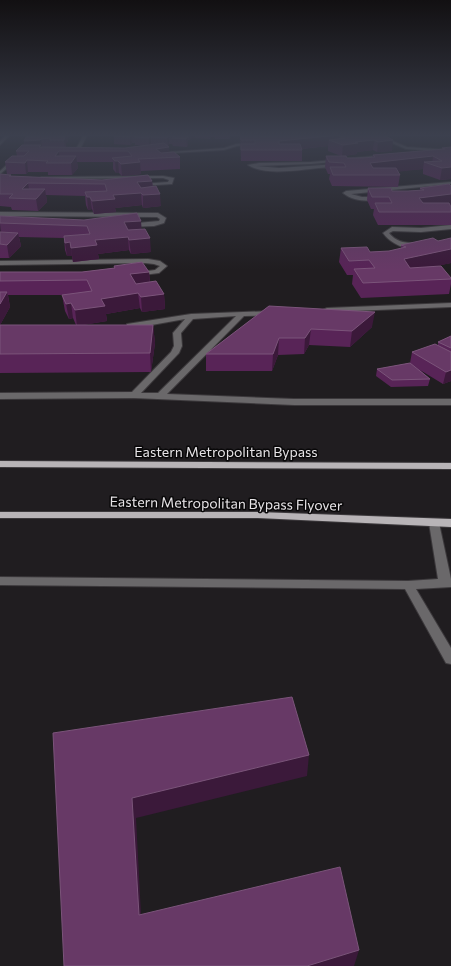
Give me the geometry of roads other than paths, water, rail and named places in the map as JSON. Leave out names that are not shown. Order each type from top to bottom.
[{"type":"main road","name":"Eastern Metropolitan Bypass","points":[[0,464],[451,466]]},
{"type":"main road","name":"Eastern Metropolitan Bypass Flyover","points":[[0,515],[258,515],[451,523]]},
{"type":"street","points":[[133,185],[170,183],[172,179]]},
{"type":"street","points":[[388,198],[352,198],[346,193],[451,183]]},
{"type":"street","points":[[0,214],[158,215],[163,218],[162,222],[154,224],[120,225]]},
{"type":"street","points":[[424,244],[399,244],[389,238],[386,233],[392,229],[421,230],[451,227]]},
{"type":"street","points":[[0,263],[154,261],[164,266],[157,272],[127,275]]},
{"type":"street","points":[[319,311],[451,305]]},
{"type":"street","points":[[123,326],[138,326],[161,319],[191,316],[280,313]]},
{"type":"street","points":[[160,396],[242,314]]},
{"type":"street","points":[[134,395],[175,353],[178,346],[177,333],[191,316]]},
{"type":"street","points":[[0,396],[134,395],[294,402],[451,402]]},
{"type":"street","points":[[0,581],[408,585],[448,584],[434,523]]},
{"type":"street","points":[[408,585],[451,659]]}]
